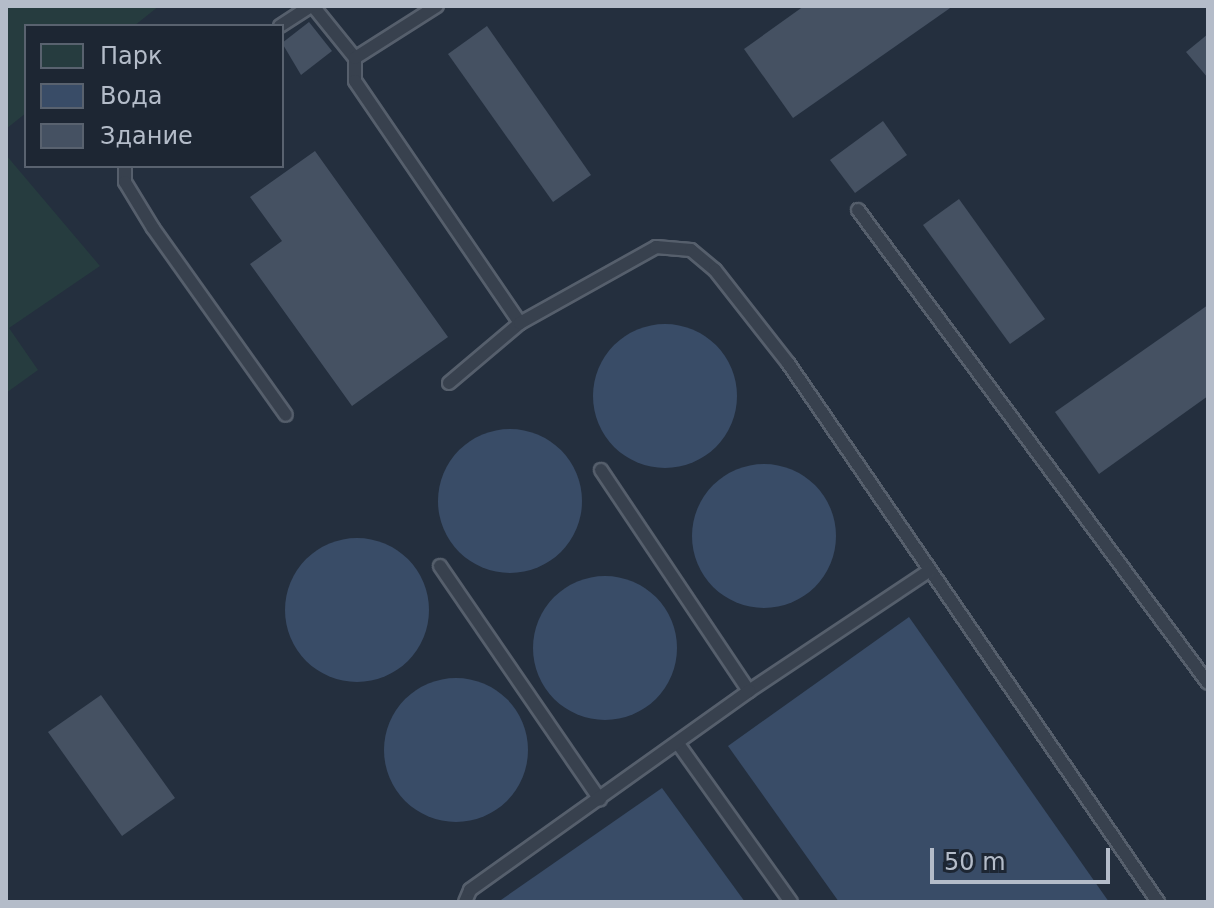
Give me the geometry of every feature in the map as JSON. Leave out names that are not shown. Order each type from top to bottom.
[{"type":"lane","points":[[283,24],[312,6],[355,58],[355,81],[520,323]]},
{"type":"lane","points":[[355,58],[437,6]]},
{"type":"lane","points":[[125,168],[125,182],[153,228],[286,415]]},
{"type":"lane","points":[[858,210],[1208,683]]},
{"type":"lane","points":[[449,383],[520,323],[656,247],[691,250],[715,270],[788,363],[1158,902]]},
{"type":"lane","points":[[601,470],[749,691]]},
{"type":"lane","points":[[440,566],[600,800]]},
{"type":"lane","points":[[465,902],[470,890],[679,745],[749,691],[929,571]]},
{"type":"lane","points":[[679,745],[791,902]]},
{"type":"green space","points":[[6,6],[159,6],[136,24],[24,24],[24,115],[6,129]]},
{"type":"green space","points":[[6,155],[100,266],[9,328],[38,370],[6,393]]},
{"type":"water","points":[[665,324],[693,329],[716,345],[732,368],[737,396],[732,424],[716,447],[693,463],[665,468],[637,463],[614,447],[598,424],[593,396],[598,368],[614,345],[637,329]]},
{"type":"water","points":[[510,429],[538,434],[561,450],[577,473],[582,501],[577,529],[561,552],[538,568],[510,573],[482,568],[459,552],[443,529],[438,501],[443,473],[459,450],[482,434]]},
{"type":"water","points":[[764,464],[792,469],[815,485],[831,508],[836,536],[831,564],[815,587],[792,603],[764,608],[736,603],[713,587],[697,564],[692,536],[697,508],[713,485],[736,469]]},
{"type":"water","points":[[357,538],[385,544],[408,559],[423,582],[429,610],[423,638],[408,661],[385,676],[357,682],[329,676],[306,661],[291,638],[285,610],[291,582],[306,559],[329,544]]},
{"type":"water","points":[[605,576],[633,581],[656,597],[672,620],[677,648],[672,676],[656,699],[633,715],[605,720],[577,715],[554,699],[538,676],[533,648],[538,620],[554,597],[577,581]]},
{"type":"water","points":[[909,617],[1109,902],[839,902],[728,746]]},
{"type":"water","points":[[456,678],[484,683],[507,699],[523,722],[528,750],[523,778],[507,801],[484,817],[456,822],[428,817],[405,801],[389,778],[384,750],[389,722],[405,699],[428,683]]},
{"type":"water","points":[[662,788],[745,902],[498,902]]},
{"type":"building","points":[[804,6],[953,6],[793,118],[744,49]]},
{"type":"building","points":[[309,22],[332,51],[301,75],[284,41]]},
{"type":"building","points":[[487,26],[591,175],[553,202],[448,54]]},
{"type":"building","points":[[1208,34],[1208,78],[1186,52]]},
{"type":"building","points":[[883,121],[907,155],[855,193],[830,160]]},
{"type":"building","points":[[315,151],[448,337],[352,406],[250,264],[282,241],[250,197]]},
{"type":"building","points":[[959,199],[1045,319],[1010,344],[923,225]]},
{"type":"building","points":[[1208,305],[1208,396],[1099,474],[1055,412]]},
{"type":"building","points":[[101,695],[175,798],[122,836],[48,732]]}]
